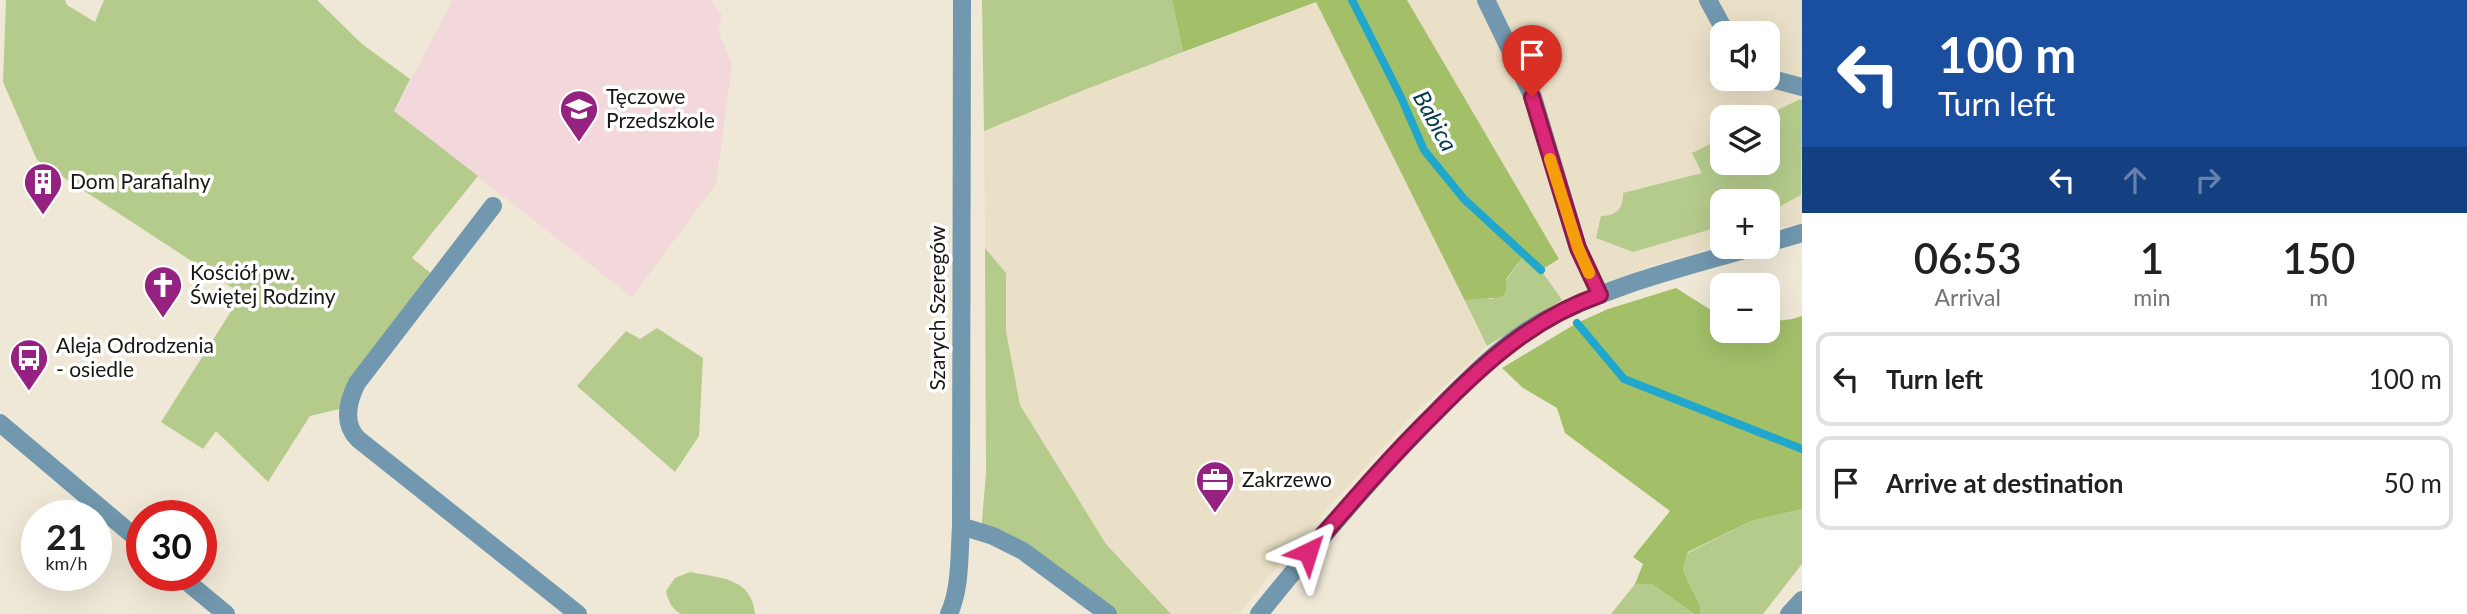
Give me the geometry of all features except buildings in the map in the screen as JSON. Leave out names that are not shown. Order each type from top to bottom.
[{"type":"street","name":"Szarych Szeregów","points":[[949,614],[958,577],[961,526],[962,0]]},
{"type":"street","points":[[1486,0],[1532,97],[1578,248],[1596,296]]},
{"type":"street","points":[[1708,0],[1719,21]]},
{"type":"street","points":[[1780,81],[1802,87]]},
{"type":"street","points":[[493,206],[357,383],[348,407],[348,419],[351,433],[358,439],[578,614]]},
{"type":"street","points":[[1780,239],[1802,233]]},
{"type":"street","points":[[1259,614],[1388,460],[1495,355],[1542,321],[1596,296],[1715,259]]},
{"type":"street","points":[[0,423],[126,530]]},
{"type":"street","points":[[961,526],[993,536],[1023,551],[1108,614]]},
{"type":"street","points":[[198,591],[226,614]]},
{"type":"street","points":[[1789,614],[1802,600]]},
{"type":"shaded area","name":"Tęczowe Przedszkole","points":[[453,0],[710,0],[722,15],[718,31],[732,64],[716,184],[632,297],[394,111]]},
{"type":"shaded area","points":[[1407,0],[1802,0],[1802,222],[1780,228],[1780,189],[1710,189],[1710,249],[1645,268],[1562,300],[1541,270],[1559,258]]},
{"type":"shaded area","points":[[1316,2],[1487,346],[1408,420],[1293,547],[1239,614],[1171,614],[1106,544],[1019,405],[1006,331],[1006,273],[985,248],[984,131]]},
{"type":"green space","points":[[6,0],[65,0],[67,5],[95,22],[104,0],[317,0],[362,44],[410,79],[394,111],[478,176],[412,258],[437,278],[348,407],[310,416],[268,482],[216,431],[203,449],[161,422],[242,294],[37,160],[3,82]]},
{"type":"green space","points":[[982,0],[1172,0],[1183,52],[984,131]]},
{"type":"green space","points":[[1172,0],[1407,0],[1559,259],[1541,270],[1524,256],[1506,279],[1507,288],[1503,296],[1465,301],[1316,2],[1183,52]]},
{"type":"green space","points":[[1800,99],[1802,101],[1801,195],[1780,206],[1780,189],[1710,189],[1710,230],[1633,252],[1596,238],[1601,216],[1611,215],[1618,210],[1623,193],[1702,173],[1692,153],[1710,144],[1710,175],[1780,175],[1780,109]]},
{"type":"green space","points":[[985,248],[1006,273],[1006,331],[1020,405],[1106,544],[1171,614],[1108,614],[981,532],[986,473]]},
{"type":"green space","points":[[1525,255],[1541,270],[1562,300],[1487,346],[1465,301],[1477,297],[1492,299],[1507,288],[1506,280]]},
{"type":"green space","points":[[1676,288],[1710,309],[1710,343],[1780,343],[1780,320],[1802,316],[1802,509],[1751,521],[1688,552],[1683,570],[1700,606],[1700,614],[1694,614],[1652,584],[1635,584],[1643,564],[1633,557],[1670,511],[1565,433],[1557,408],[1523,388],[1502,368],[1577,323],[1608,309]]},
{"type":"green space","points":[[657,328],[703,358],[699,436],[675,472],[577,386],[626,331],[640,339]]},
{"type":"green space","points":[[1802,509],[1802,564],[1763,614],[1700,614],[1700,606],[1683,570],[1688,553],[1751,521]]},
{"type":"green space","points":[[690,572],[723,578],[741,586],[753,602],[755,614],[681,614],[671,604],[666,591],[675,578]]},
{"type":"green space","points":[[1635,584],[1652,584],[1694,614],[1611,614]]},
{"type":"waterway","name":"Babica","points":[[1352,0],[1400,95],[1424,150],[1464,199],[1541,270]]},
{"type":"waterway","name":"Babica","points":[[1577,323],[1624,379],[1802,449]]},
{"type":"slow traffic","points":[[1550,159],[1578,248],[1589,273]]},
{"type":"place","name":"Tęczowe Przedszkole","points":[[579,143]]},
{"type":"place","name":"Dom Parafialny","points":[[43,216]]},
{"type":"place","name":"Kościół pw. Świętej Rodziny","points":[[163,319]]},
{"type":"place","name":"Aleja Odrodzenia - osiedle","points":[[29,392]]},
{"type":"place","name":"Zakrzewo","points":[[1215,514]]},
{"type":"route","points":[[1308,552],[1388,460],[1495,355],[1542,321],[1600,295],[1578,248],[1532,97]]}]
